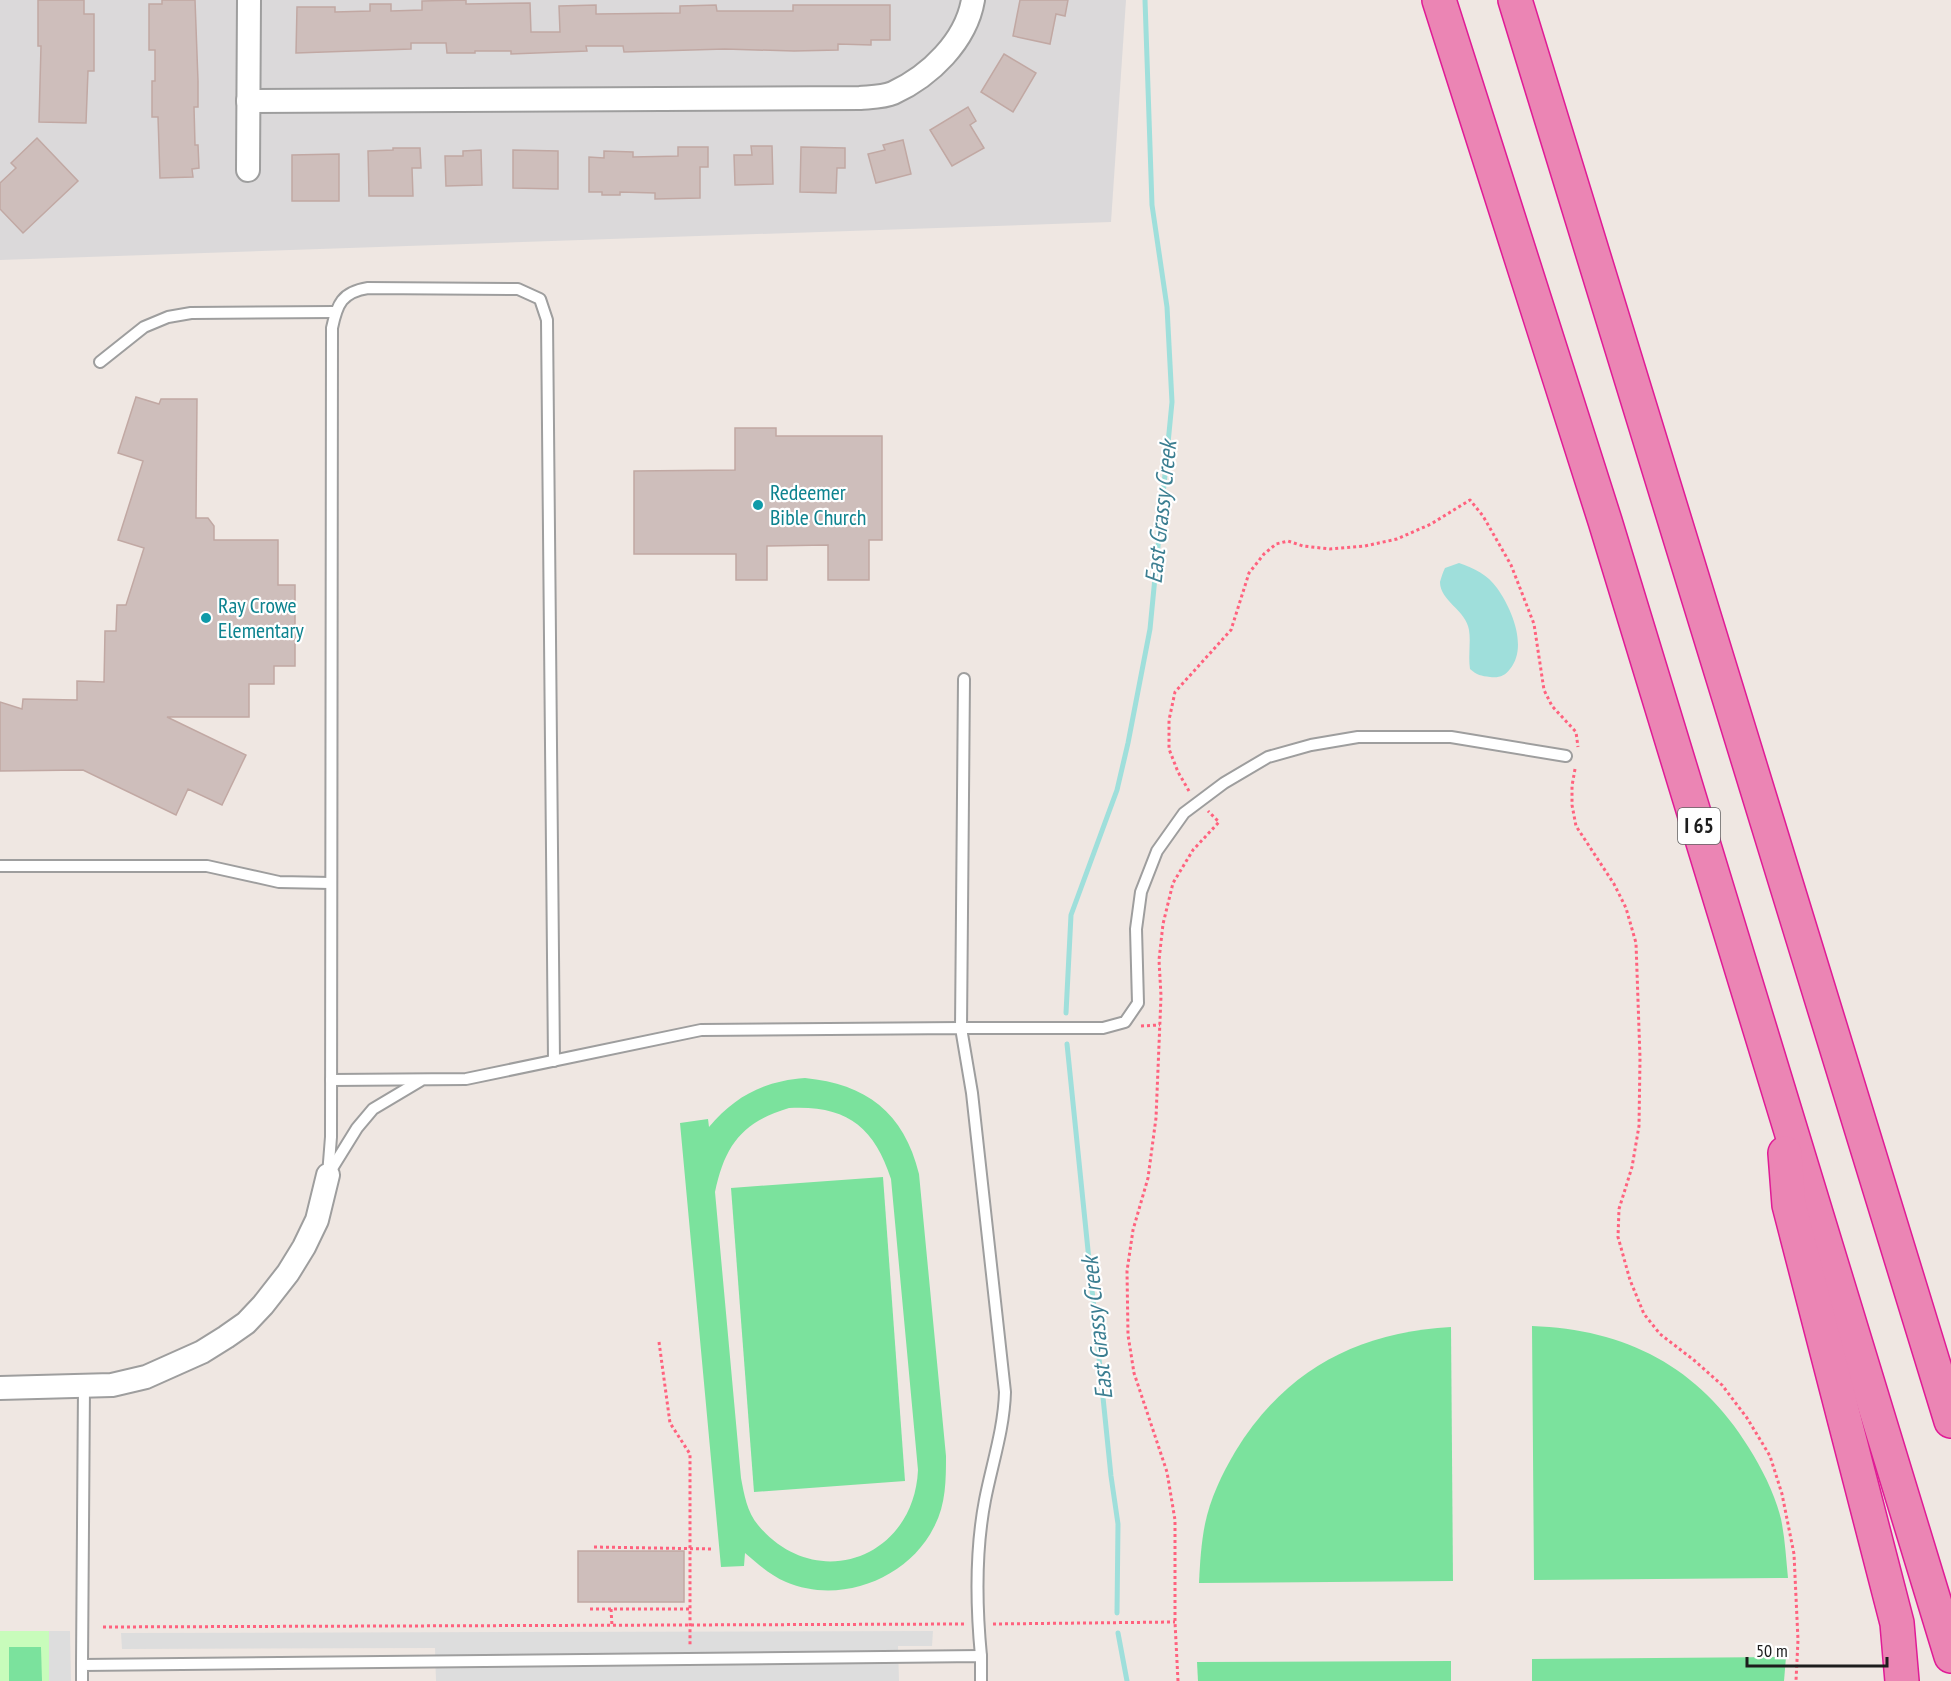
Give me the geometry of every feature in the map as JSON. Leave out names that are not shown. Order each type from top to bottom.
[{"type":"highway","name":"I 65","points":[[1439,0],[1605,521],[1779,1085],[1951,1656]]},
{"type":"highway","points":[[1515,0],[1951,1421]]},
{"type":"highway","points":[[1725,686],[1925,1284],[1951,1347]]},
{"type":"highway","points":[[1779,1085],[1789,1205],[1897,1623],[1902,1681]]},
{"type":"street","points":[[248,170],[249,0]]},
{"type":"street","points":[[248,101],[860,99],[891,94],[926,73],[946,54],[962,31],[973,0]]},
{"type":"street","points":[[0,1388],[112,1385],[146,1377],[202,1352],[246,1323],[282,1281],[304,1247],[317,1220],[328,1175]]},
{"type":"lane","points":[[328,1175],[331,1080],[332,340],[335,312],[343,299],[354,290],[368,288],[518,289],[540,299],[546,312],[554,1061]]},
{"type":"lane","points":[[100,362],[144,327],[168,316],[335,312]]},
{"type":"lane","points":[[964,678],[961,1028],[972,1093],[1005,1392],[1004,1413],[984,1502],[978,1554],[981,1681]]},
{"type":"lane","points":[[331,1080],[466,1079],[701,1030],[1102,1028],[1125,1022],[1138,1003],[1136,929],[1141,892],[1158,851],[1184,813],[1224,783],[1268,757],[1311,745],[1358,737],[1451,736],[1572,755]]},
{"type":"lane","points":[[0,866],[207,866],[279,882],[331,883]]},
{"type":"lane","points":[[328,1175],[357,1128],[373,1109],[422,1080]]},
{"type":"lane","points":[[82,1681],[84,1386]]},
{"type":"lane","points":[[82,1665],[981,1656]]},
{"type":"path","points":[[1178,1681],[1175,1622],[1175,1520],[1167,1472],[1134,1373],[1128,1335],[1128,1271],[1133,1230],[1148,1178],[1156,1118],[1161,996],[1159,960],[1162,924],[1173,883],[1193,850],[1219,822],[1187,790],[1169,749],[1169,720],[1175,692],[1231,630],[1249,573],[1264,554],[1276,544],[1288,541],[1303,546],[1330,549],[1365,546],[1397,539],[1431,524],[1470,500],[1483,516],[1511,565],[1534,624],[1544,690],[1552,706],[1576,732],[1579,745],[1572,755]]},
{"type":"path","points":[[1575,765],[1572,805],[1576,826],[1614,884],[1626,908],[1636,943],[1640,1047],[1639,1126],[1632,1167],[1619,1209],[1618,1236],[1630,1280],[1644,1314],[1660,1334],[1722,1385],[1747,1418],[1770,1456],[1782,1494],[1794,1554],[1798,1640],[1796,1681]]},
{"type":"path","points":[[659,1342],[670,1423],[690,1454],[690,1659]]},
{"type":"path","points":[[594,1547],[714,1549]]},
{"type":"path","points":[[590,1609],[690,1609]]},
{"type":"path","points":[[611,1609],[612,1626]]},
{"type":"path","points":[[103,1627],[1175,1622]]},
{"type":"shaded area","points":[[0,0],[1126,0],[1111,222],[0,260]]},
{"type":"shaded area","points":[[49,1631],[70,1631],[71,1681],[49,1681]]},
{"type":"shaded area","points":[[933,1631],[932,1646],[898,1646],[899,1681],[436,1681],[435,1648],[122,1649],[121,1633]]},
{"type":"green space","points":[[805,1078],[827,1081],[864,1095],[879,1105],[903,1134],[919,1174],[946,1456],[943,1501],[934,1527],[908,1561],[870,1583],[850,1588],[828,1590],[807,1588],[786,1582],[769,1573],[745,1553],[744,1566],[721,1567],[680,1123],[708,1119],[709,1127],[729,1107],[751,1092],[790,1080]],"holes":[[[789,1108],[827,1110],[855,1122],[876,1145],[891,1179],[918,1470],[912,1501],[899,1526],[881,1545],[858,1557],[833,1561],[806,1558],[781,1546],[758,1525],[746,1503],[741,1478],[715,1192],[730,1148],[748,1128],[759,1120]]]},
{"type":"green space","points":[[883,1177],[905,1481],[754,1492],[731,1188]]},
{"type":"green space","points":[[1532,1326],[1598,1335],[1629,1345],[1657,1358],[1708,1395],[1749,1448],[1772,1491],[1782,1526],[1788,1578],[1534,1580]]},
{"type":"green space","points":[[1451,1327],[1453,1581],[1199,1583],[1205,1524],[1217,1487],[1235,1452],[1254,1424],[1276,1399],[1300,1378],[1354,1347],[1384,1337],[1417,1330]]},
{"type":"green space","points":[[0,1631],[49,1631],[49,1681],[0,1681]]},
{"type":"green space","points":[[9,1647],[41,1647],[42,1681],[9,1681]]},
{"type":"green space","points":[[1786,1657],[1784,1681],[1532,1681],[1532,1659]]},
{"type":"green space","points":[[1451,1661],[1451,1681],[1198,1681],[1197,1662]]},
{"type":"water","points":[[1459,563],[1489,579],[1508,606],[1516,628],[1518,650],[1510,669],[1501,676],[1484,676],[1470,669],[1470,635],[1467,623],[1444,595],[1440,582],[1445,568]]},
{"type":"building","points":[[38,0],[84,0],[84,14],[94,14],[94,71],[88,71],[86,123],[39,122],[41,46],[38,46]]},
{"type":"building","points":[[162,0],[195,0],[198,107],[194,107],[195,145],[198,145],[199,168],[192,169],[193,177],[160,178],[158,117],[152,117],[155,50],[149,50],[149,4],[162,4]]},
{"type":"building","points":[[466,0],[466,4],[530,3],[531,32],[560,32],[559,6],[596,5],[596,14],[680,13],[680,6],[716,5],[717,11],[793,11],[793,5],[890,5],[890,40],[871,40],[871,45],[838,44],[838,50],[794,51],[725,49],[624,52],[623,46],[586,46],[587,51],[511,54],[511,51],[447,53],[446,43],[411,43],[411,49],[296,53],[297,7],[335,7],[335,12],[370,11],[370,4],[391,4],[391,11],[422,10],[422,1]]},
{"type":"building","points":[[1020,0],[1068,0],[1065,16],[1056,14],[1050,44],[1013,36]]},
{"type":"building","points":[[1004,54],[1036,73],[1013,112],[981,92]]},
{"type":"building","points":[[968,107],[976,121],[970,125],[984,148],[952,166],[930,130]]},
{"type":"building","points":[[37,138],[78,181],[23,233],[0,209],[0,183],[16,168],[11,163]]},
{"type":"building","points":[[903,140],[911,174],[876,183],[868,154],[885,150],[883,145]]},
{"type":"building","points":[[751,146],[772,146],[773,184],[735,185],[734,155],[752,155]]},
{"type":"building","points":[[678,147],[708,147],[708,167],[700,167],[700,198],[655,199],[655,193],[620,192],[620,195],[602,195],[602,192],[589,192],[589,157],[604,158],[604,151],[633,152],[633,157],[678,156]]},
{"type":"building","points":[[801,147],[845,148],[845,168],[837,168],[836,193],[800,192]]},
{"type":"building","points":[[393,148],[420,148],[421,168],[412,168],[413,196],[369,196],[368,151],[393,150]]},
{"type":"building","points":[[481,150],[482,185],[446,186],[445,156],[463,156],[463,151]]},
{"type":"building","points":[[513,150],[558,151],[558,189],[513,188]]},
{"type":"building","points":[[339,154],[339,201],[292,201],[292,155]]},
{"type":"building","name":"Ray Crowe Elementary","points":[[136,397],[159,404],[161,399],[197,399],[196,518],[208,518],[214,526],[214,540],[278,540],[278,585],[295,585],[295,666],[274,666],[274,684],[249,684],[249,717],[167,717],[246,755],[222,805],[188,789],[176,815],[83,770],[0,771],[0,702],[22,709],[23,699],[77,700],[77,681],[104,682],[105,631],[116,631],[117,605],[126,605],[144,548],[118,540],[143,461],[118,453]]},
{"type":"building","name":"Redeemer Bible Church","points":[[735,428],[776,428],[776,436],[882,436],[882,540],[869,540],[869,580],[828,580],[828,545],[767,546],[767,580],[736,580],[736,554],[634,554],[634,471],[735,470]]},
{"type":"building","points":[[578,1551],[684,1551],[684,1602],[578,1602]]},
{"type":"waterway","name":"East Grassy Creek","points":[[1066,1013],[1071,915],[1117,790],[1150,629],[1172,402],[1167,307],[1152,205],[1145,0]]},
{"type":"waterway","name":"East Grassy Creek","points":[[1067,1044],[1111,1476],[1118,1524],[1117,1613]]},
{"type":"waterway","name":"East Grassy Creek","points":[[1118,1633],[1127,1681]]},
{"type":"place","name":"Redeemer Bible Church","points":[[758,505]]},
{"type":"place","name":"Ray Crowe Elementary","points":[[206,618]]}]
